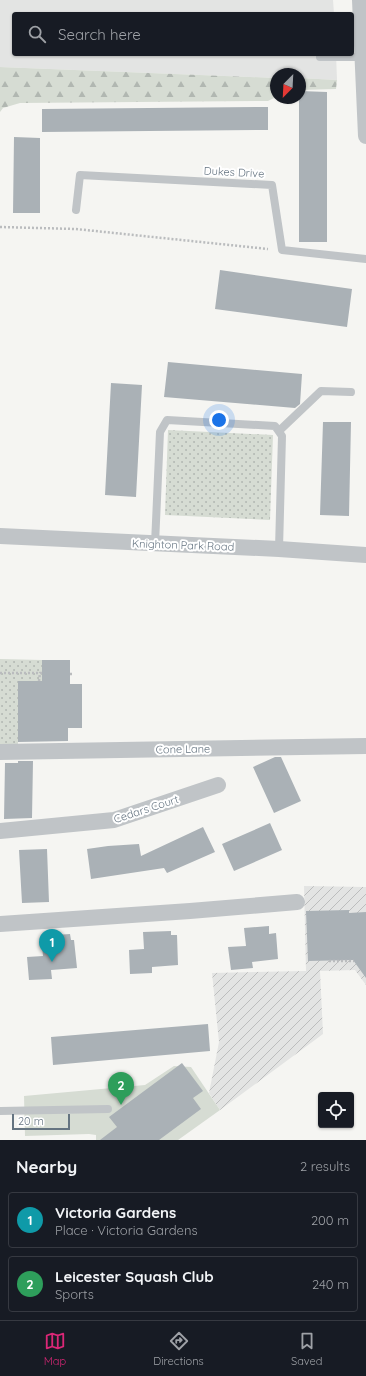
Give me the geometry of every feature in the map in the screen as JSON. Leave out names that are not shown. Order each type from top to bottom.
[{"type":"street","points":[[360,0],[366,136]]},
{"type":"street","name":"Knighton Park Road","points":[[0,536],[279,549],[366,555]]},
{"type":"street","name":"Cone Lane","points":[[0,752],[366,746]]},
{"type":"street","name":"Cedars Court","points":[[0,831],[114,820],[218,785]]},
{"type":"street","points":[[0,924],[297,902]]},
{"type":"lane","points":[[320,57],[362,57]]},
{"type":"lane","name":"Dukes Drive","points":[[76,210],[80,175],[272,185],[282,250]]},
{"type":"lane","points":[[282,250],[366,259]]},
{"type":"lane","points":[[279,431],[321,391],[351,392]]},
{"type":"lane","points":[[155,544],[160,432],[167,420],[275,426],[282,436],[279,549]]},
{"type":"lane","points":[[0,1111],[108,1109]]},
{"type":"path","points":[[0,227],[76,229],[282,250]]},
{"type":"path","points":[[0,673],[41,673],[39,681]]},
{"type":"path","points":[[329,961],[354,961]]},
{"type":"shaded area","points":[[0,0],[333,0],[334,12],[12,12],[12,56],[336,56],[337,80],[306,78],[306,68],[270,68],[270,78],[0,67]]},
{"type":"shaded area","points":[[304,886],[366,887],[366,985],[355,970],[320,971],[323,1034],[220,1110],[209,1093],[219,1042],[212,973],[306,971]]},
{"type":"green space","points":[[0,67],[270,78],[270,100],[268,101],[20,103],[3,108],[0,112]]},
{"type":"green space","points":[[306,78],[337,80],[336,89],[306,90]]},
{"type":"green space","points":[[168,430],[273,435],[270,520],[165,515]]},
{"type":"green space","points":[[0,659],[42,660],[42,681],[18,681],[18,745],[0,745]]},
{"type":"green space","points":[[174,1066],[191,1067],[220,1110],[178,1140],[96,1140],[96,1135],[89,1134],[25,1136],[24,1096],[145,1085]]},
{"type":"building","points":[[306,91],[327,92],[327,242],[299,242],[299,104],[306,104]]},
{"type":"building","points":[[268,107],[268,130],[42,132],[42,109]]},
{"type":"building","points":[[14,137],[40,138],[40,213],[13,213]]},
{"type":"building","points":[[220,270],[352,289],[347,327],[215,309]]},
{"type":"building","points":[[168,362],[302,374],[300,404],[295,408],[164,397]]},
{"type":"building","points":[[111,383],[142,385],[136,497],[105,495]]},
{"type":"building","points":[[323,422],[351,422],[349,516],[320,515]]},
{"type":"building","points":[[42,660],[70,660],[70,684],[82,684],[82,728],[68,728],[68,741],[18,742],[18,681],[42,681]]},
{"type":"building","points":[[275,757],[281,757],[301,801],[274,813],[253,767]]},
{"type":"building","points":[[18,761],[33,761],[32,818],[4,819],[5,763],[18,763]]},
{"type":"building","points":[[270,823],[282,850],[234,871],[222,844]]},
{"type":"building","points":[[203,827],[215,852],[167,873],[164,868],[91,879],[87,849],[139,844],[141,856]]},
{"type":"building","points":[[47,849],[49,902],[22,903],[19,850]]},
{"type":"building","points":[[349,910],[349,913],[366,912],[366,978],[353,960],[308,961],[306,911]]},
{"type":"building","points":[[269,926],[269,934],[276,933],[278,959],[252,962],[253,968],[231,970],[228,947],[246,946],[244,928]]},
{"type":"building","points":[[171,931],[171,935],[177,935],[178,965],[152,967],[152,973],[130,974],[129,950],[144,949],[143,932]]},
{"type":"building","points":[[70,934],[71,940],[74,940],[77,968],[51,970],[52,979],[29,980],[27,957],[43,956],[41,936]]},
{"type":"building","points":[[208,1024],[210,1051],[53,1065],[51,1037]]},
{"type":"building","points":[[182,1063],[203,1091],[193,1098],[201,1109],[159,1140],[100,1140],[117,1127],[109,1117]]},
{"type":"place","name":"Victoria Gardens","points":[[52,962]]},
{"type":"place","name":"Leicester Squash Club","points":[[121,1105]]}]
